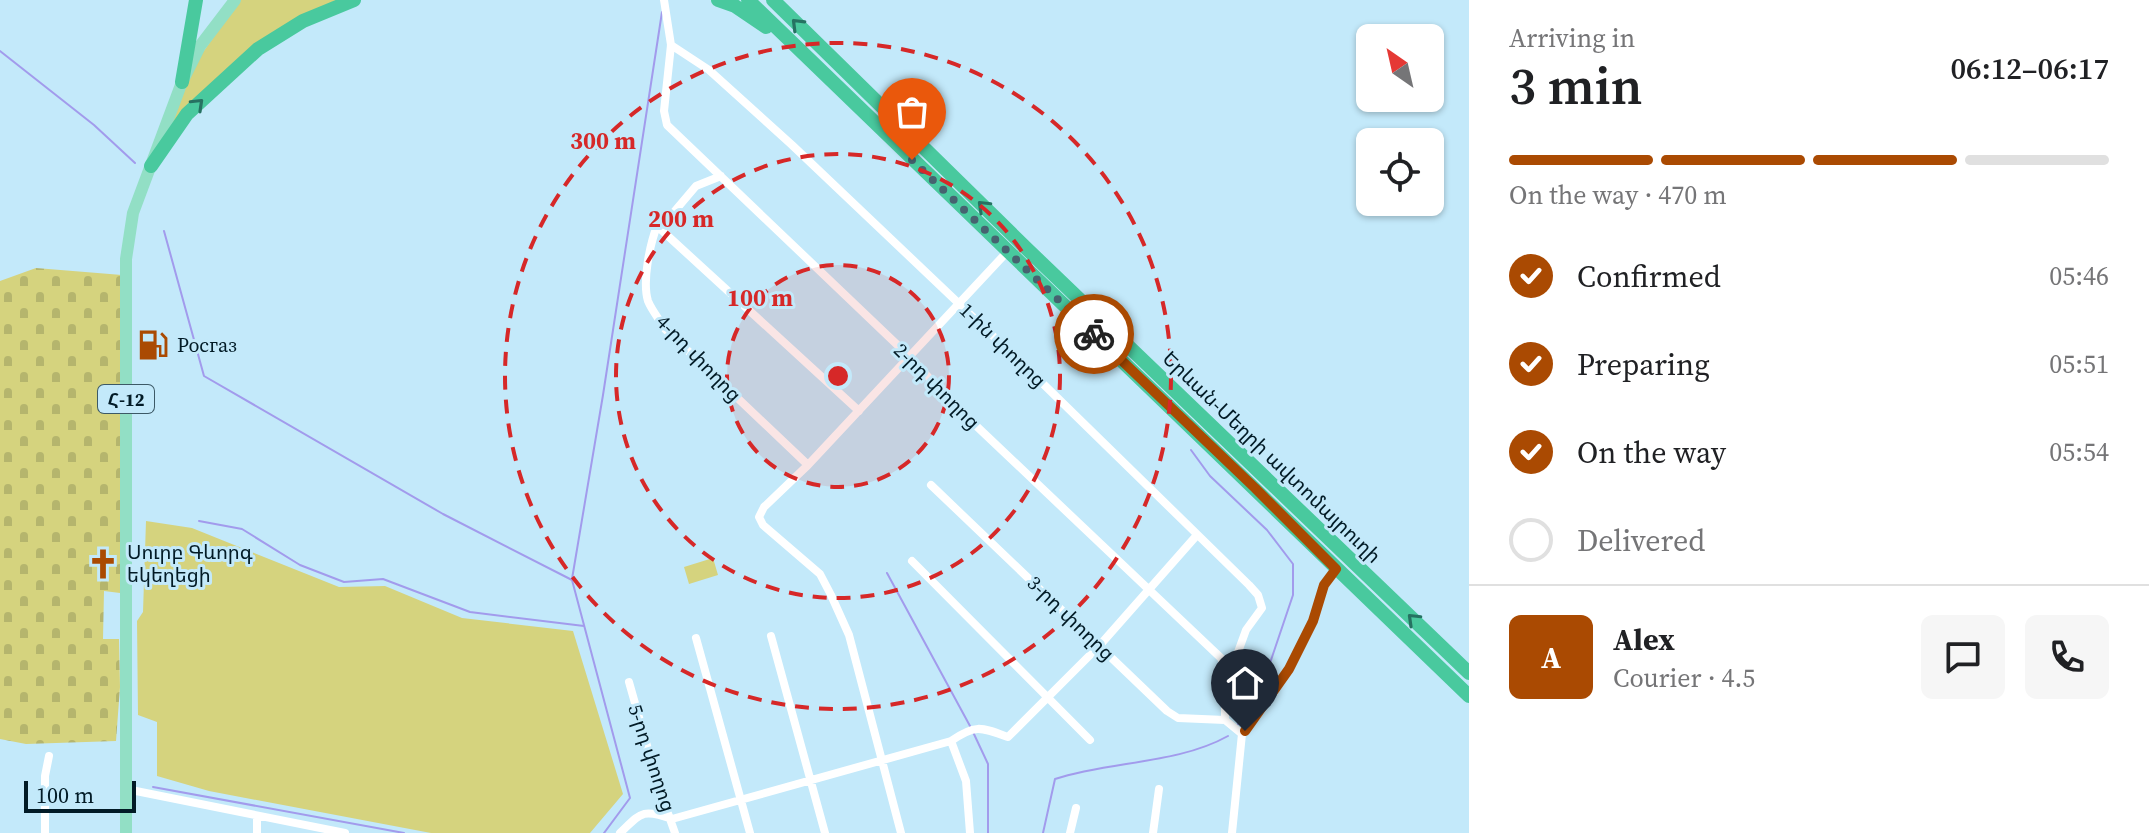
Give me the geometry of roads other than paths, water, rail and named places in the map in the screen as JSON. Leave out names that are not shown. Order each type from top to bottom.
[{"type":"highway","points":[[182,82],[196,0]]},
{"type":"highway","points":[[151,166],[187,114],[258,49],[303,21],[354,0]]},
{"type":"highway","points":[[718,0],[735,6],[784,36]]},
{"type":"highway","name":"Երևան-Մեղրի ավտոմայրուղի","points":[[748,0],[1469,696]]},
{"type":"highway","name":"Երևան-Մեղրի ավտոմայրուղի","points":[[773,0],[1027,249],[1469,673]]},
{"type":"main road","name":"Հ-12","points":[[126,833],[126,259],[133,213],[182,82],[200,46],[235,0]]},
{"type":"street","name":"2-րդ փողոց","points":[[664,0],[671,45],[664,111],[667,125],[910,357],[950,401],[1221,658],[1225,675]]},
{"type":"street","name":"1-ին փողոց","points":[[671,45],[735,92],[958,303],[1258,595],[1262,608],[1246,630],[1234,663],[1225,675]]},
{"type":"street","points":[[721,176],[696,186],[668,219],[657,226],[859,411]]},
{"type":"street","name":"4-րդ փողոց","points":[[657,226],[650,244],[649,305],[665,329],[808,465]]},
{"type":"street","points":[[901,833],[849,635],[820,574],[763,525],[759,517],[764,507],[808,465],[1007,252]]},
{"type":"street","name":"3-րդ փողոց","points":[[931,485],[1167,711],[1178,718],[1225,720]]},
{"type":"street","points":[[620,833],[641,813],[651,812],[672,819],[951,741],[967,730],[979,727],[1008,737],[1100,645],[1197,535]]},
{"type":"street","points":[[912,561],[1090,740]]},
{"type":"street","points":[[1232,833],[1242,734],[1289,669],[1313,621],[1324,585],[1336,569]]},
{"type":"street","points":[[771,636],[825,833]]},
{"type":"street","points":[[696,638],[750,833]]},
{"type":"street","points":[[1225,675],[1225,720],[1242,734]]},
{"type":"street","name":"5-րդ փողոց","points":[[629,682],[675,833]]},
{"type":"street","points":[[951,741],[966,781],[970,833]]},
{"type":"street","points":[[45,833],[45,776],[49,756]]},
{"type":"street","points":[[126,789],[345,833]]},
{"type":"street","points":[[1153,833],[1159,789]]},
{"type":"street","points":[[1070,833],[1076,808]]},
{"type":"street","points":[[257,817],[257,833]]},
{"type":"waterway","points":[[572,579],[662,12]]},
{"type":"waterway","points":[[0,51],[94,125],[135,163]]},
{"type":"waterway","points":[[164,231],[204,376],[443,514],[572,580],[630,798],[604,833]]},
{"type":"waterway","points":[[1191,450],[1210,476],[1267,530],[1293,564],[1293,595],[1270,663],[1255,703],[1238,724]]},
{"type":"waterway","points":[[199,521],[242,529],[300,565],[344,582],[383,579],[470,612],[584,626]]},
{"type":"waterway","points":[[887,573],[970,726]]},
{"type":"waterway","points":[[973,732],[988,764],[988,833]]},
{"type":"waterway","points":[[1043,833],[1055,779],[1188,752],[1228,736]]},
{"type":"waterway","points":[[153,787],[404,833]]},
{"type":"place","name":"Росгаз","points":[[153,345]]},
{"type":"place","name":"Սուրբ Գևորգ եկեղեցի","points":[[103,564]]}]
